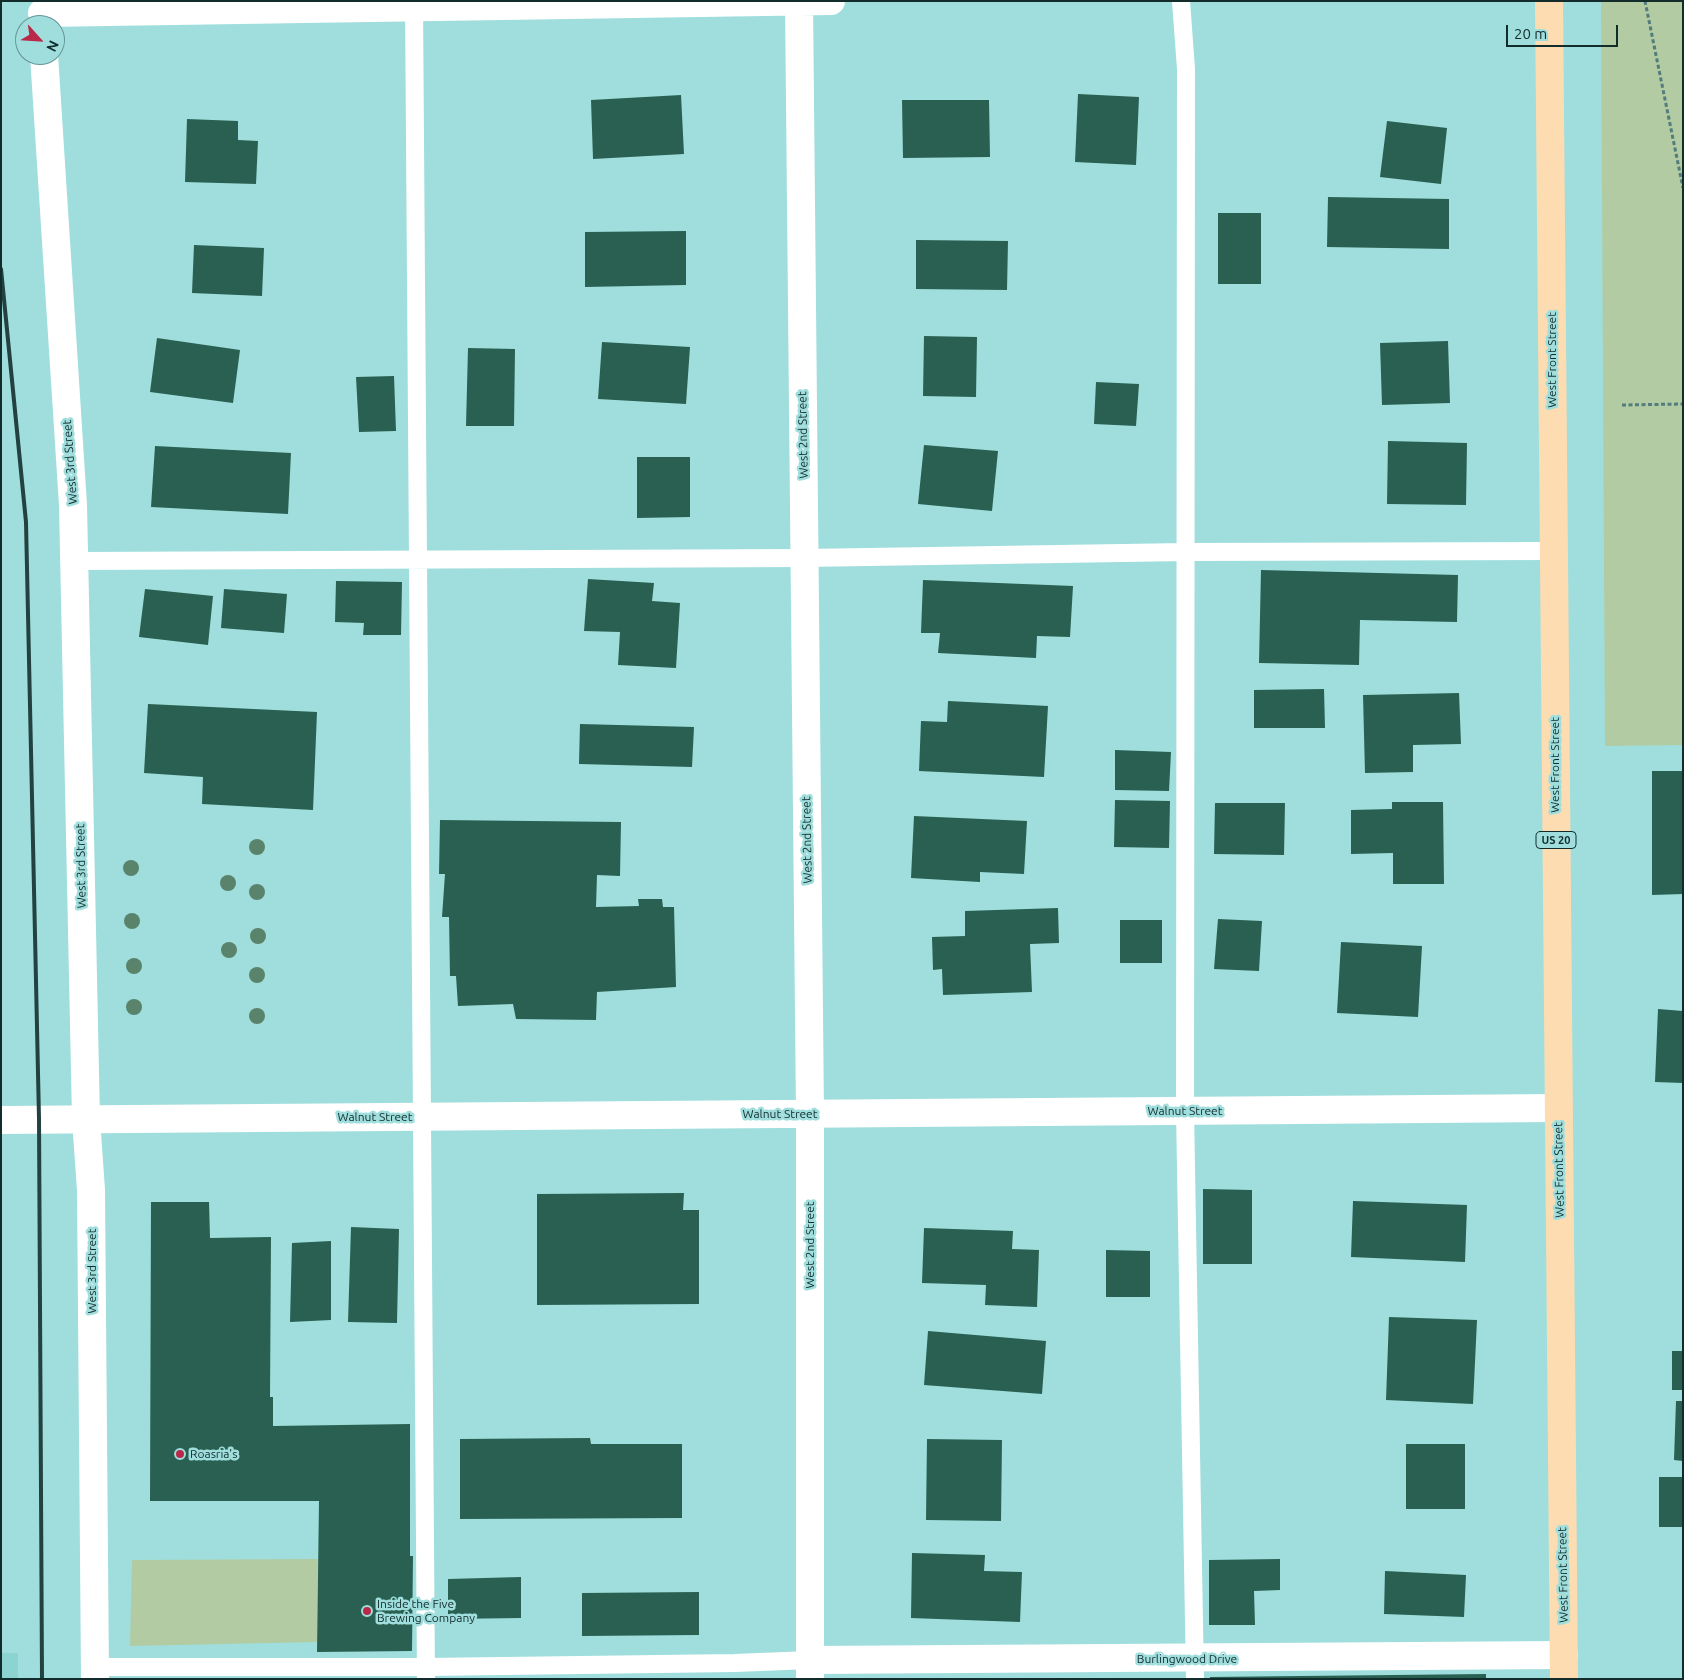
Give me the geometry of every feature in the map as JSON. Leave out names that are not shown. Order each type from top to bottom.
[{"type":"main road","name":"West Front Street","points":[[1549,1],[1564,1667]]},
{"type":"street","points":[[42,13],[414,4],[831,1]]},
{"type":"street","name":"West 2nd Street","points":[[799,2],[810,1114],[810,1670]]},
{"type":"street","name":"West 3rd Street","points":[[45,65],[75,561],[86,1119],[91,1190],[95,1673]]},
{"type":"street","name":"Walnut Street","points":[[1,1120],[1558,1108]]},
{"type":"street","name":"Burlingwood Drive","points":[[810,1670],[1564,1667]]},
{"type":"lane","points":[[1181,1],[1186,69],[1185,1111],[1195,1669]]},
{"type":"lane","points":[[414,4],[426,1673]]},
{"type":"lane","points":[[75,561],[804,558],[1186,552],[1554,551]]},
{"type":"lane","points":[[95,1673],[426,1673],[735,1663],[810,1670]]},
{"type":"path","points":[[1645,1],[1683,188]]},
{"type":"path","points":[[1622,404],[1683,404]]},
{"type":"shaded area","points":[[1,1653],[18,1653],[18,1679],[1,1679]]},
{"type":"green space","points":[[1601,1],[1683,1],[1683,745],[1605,746]]},
{"type":"green space","points":[[318,1559],[317,1642],[130,1646],[132,1560]]},
{"type":"building","points":[[1078,94],[1139,97],[1136,165],[1075,162]]},
{"type":"building","points":[[681,95],[684,154],[593,159],[591,100]]},
{"type":"building","points":[[902,100],[989,100],[990,157],[903,158]]},
{"type":"building","points":[[187,119],[238,121],[238,140],[258,141],[256,184],[185,182]]},
{"type":"building","points":[[1387,121],[1447,128],[1441,184],[1380,177]]},
{"type":"building","points":[[1328,197],[1449,199],[1449,249],[1327,247]]},
{"type":"building","points":[[1218,213],[1261,213],[1261,284],[1218,284]]},
{"type":"building","points":[[686,231],[686,285],[585,287],[585,232]]},
{"type":"building","points":[[916,240],[1008,241],[1007,290],[916,289]]},
{"type":"building","points":[[194,245],[264,248],[262,296],[192,293]]},
{"type":"building","points":[[924,336],[977,337],[976,397],[923,396]]},
{"type":"building","points":[[157,338],[240,350],[233,403],[150,392]]},
{"type":"building","points":[[1448,341],[1450,403],[1382,405],[1380,343]]},
{"type":"building","points":[[602,342],[690,347],[686,404],[598,399]]},
{"type":"building","points":[[468,348],[515,349],[514,426],[466,426]]},
{"type":"building","points":[[394,376],[396,431],[359,432],[356,377]]},
{"type":"building","points":[[1096,382],[1139,384],[1136,426],[1094,424]]},
{"type":"building","points":[[1388,441],[1467,443],[1466,505],[1387,504]]},
{"type":"building","points":[[924,445],[998,451],[992,511],[918,504]]},
{"type":"building","points":[[155,446],[291,453],[288,514],[151,507]]},
{"type":"building","points":[[637,457],[690,457],[690,517],[637,518]]},
{"type":"building","points":[[1261,570],[1458,575],[1457,622],[1360,620],[1359,665],[1259,663]]},
{"type":"building","points":[[588,579],[654,583],[652,601],[680,603],[676,668],[618,665],[620,632],[584,631]]},
{"type":"building","points":[[923,580],[1073,586],[1070,637],[1037,636],[1036,658],[938,653],[940,633],[921,633]]},
{"type":"building","points":[[336,581],[402,582],[401,635],[363,635],[364,623],[335,622]]},
{"type":"building","points":[[145,589],[213,596],[208,645],[139,637]]},
{"type":"building","points":[[224,589],[287,594],[284,633],[221,628]]},
{"type":"building","points":[[1324,689],[1325,728],[1254,728],[1254,690]]},
{"type":"building","points":[[1459,693],[1461,744],[1413,745],[1413,772],[1365,773],[1363,695]]},
{"type":"building","points":[[948,701],[1048,706],[1044,777],[919,771],[921,721],[947,722]]},
{"type":"building","points":[[148,704],[317,712],[313,810],[202,804],[203,777],[144,773]]},
{"type":"building","points":[[580,724],[694,727],[692,767],[579,764]]},
{"type":"building","points":[[1115,750],[1171,752],[1169,791],[1115,790]]},
{"type":"building","points":[[1652,771],[1683,771],[1683,894],[1652,895]]},
{"type":"building","points":[[1115,800],[1170,801],[1169,848],[1114,847]]},
{"type":"building","points":[[1392,802],[1443,802],[1444,884],[1393,884],[1393,853],[1351,854],[1351,810],[1392,809]]},
{"type":"building","points":[[1215,803],[1285,803],[1284,855],[1214,854]]},
{"type":"building","points":[[914,816],[1027,821],[1024,874],[980,872],[980,882],[911,878]]},
{"type":"building","points":[[440,820],[621,822],[620,876],[597,875],[596,907],[639,906],[638,899],[662,899],[663,907],[674,907],[676,987],[597,992],[596,1020],[516,1019],[513,1004],[458,1006],[456,976],[450,976],[449,917],[442,917],[445,874],[439,874]]},
{"type":"building","points":[[1058,908],[1059,943],[1030,944],[1032,992],[943,995],[942,969],[933,970],[932,937],[965,936],[965,911]]},
{"type":"building","points":[[1218,919],[1262,921],[1259,971],[1214,969]]},
{"type":"building","points":[[1120,920],[1162,920],[1162,963],[1120,963]]},
{"type":"building","points":[[1341,942],[1422,946],[1418,1017],[1337,1013]]},
{"type":"building","points":[[1658,1009],[1683,1011],[1683,1083],[1655,1082]]},
{"type":"building","points":[[1203,1189],[1252,1190],[1252,1264],[1203,1264]]},
{"type":"building","points":[[684,1193],[683,1210],[699,1210],[699,1304],[537,1305],[537,1194]]},
{"type":"building","points":[[1353,1201],[1467,1205],[1465,1262],[1351,1257]]},
{"type":"building","points":[[151,1202],[209,1202],[210,1238],[271,1237],[270,1397],[273,1397],[273,1426],[410,1424],[410,1556],[413,1556],[412,1651],[317,1652],[319,1501],[150,1501]]},
{"type":"building","points":[[351,1227],[399,1229],[397,1323],[348,1322]]},
{"type":"building","points":[[924,1228],[1013,1231],[1012,1249],[1039,1250],[1037,1307],[985,1305],[986,1285],[922,1283]]},
{"type":"building","points":[[331,1241],[331,1320],[290,1322],[292,1243]]},
{"type":"building","points":[[1106,1250],[1150,1251],[1150,1297],[1106,1297]]},
{"type":"building","points":[[1389,1317],[1477,1320],[1473,1404],[1386,1400]]},
{"type":"building","points":[[928,1331],[1046,1341],[1042,1394],[924,1385]]},
{"type":"building","points":[[1672,1351],[1683,1351],[1683,1390],[1672,1390]]},
{"type":"building","points":[[1676,1401],[1683,1401],[1683,1461],[1674,1460]]},
{"type":"building","points":[[590,1438],[591,1444],[682,1444],[682,1518],[460,1519],[460,1439]]},
{"type":"building","points":[[927,1439],[1002,1440],[1001,1521],[926,1520]]},
{"type":"building","points":[[1406,1444],[1465,1444],[1465,1509],[1406,1509]]},
{"type":"building","points":[[1659,1477],[1683,1477],[1683,1527],[1659,1527]]},
{"type":"building","points":[[912,1553],[985,1555],[984,1571],[1022,1572],[1020,1622],[911,1618]]},
{"type":"building","points":[[1280,1559],[1280,1590],[1254,1591],[1255,1625],[1209,1625],[1209,1560]]},
{"type":"building","points":[[1385,1571],[1466,1575],[1464,1617],[1384,1614]]},
{"type":"building","points":[[521,1577],[521,1618],[448,1619],[448,1579]]},
{"type":"building","points":[[699,1592],[699,1635],[582,1636],[582,1593]]},
{"type":"building","points":[[1486,1674],[1486,1679],[1210,1679],[1210,1677]]},
{"type":"railway","points":[[1,269],[26,522],[39,1119],[42,1679]]},
{"type":"place","name":"Roasria's","points":[[180,1454]]},
{"type":"place","name":"Inside the Five Brewing Company","points":[[367,1611]]}]
